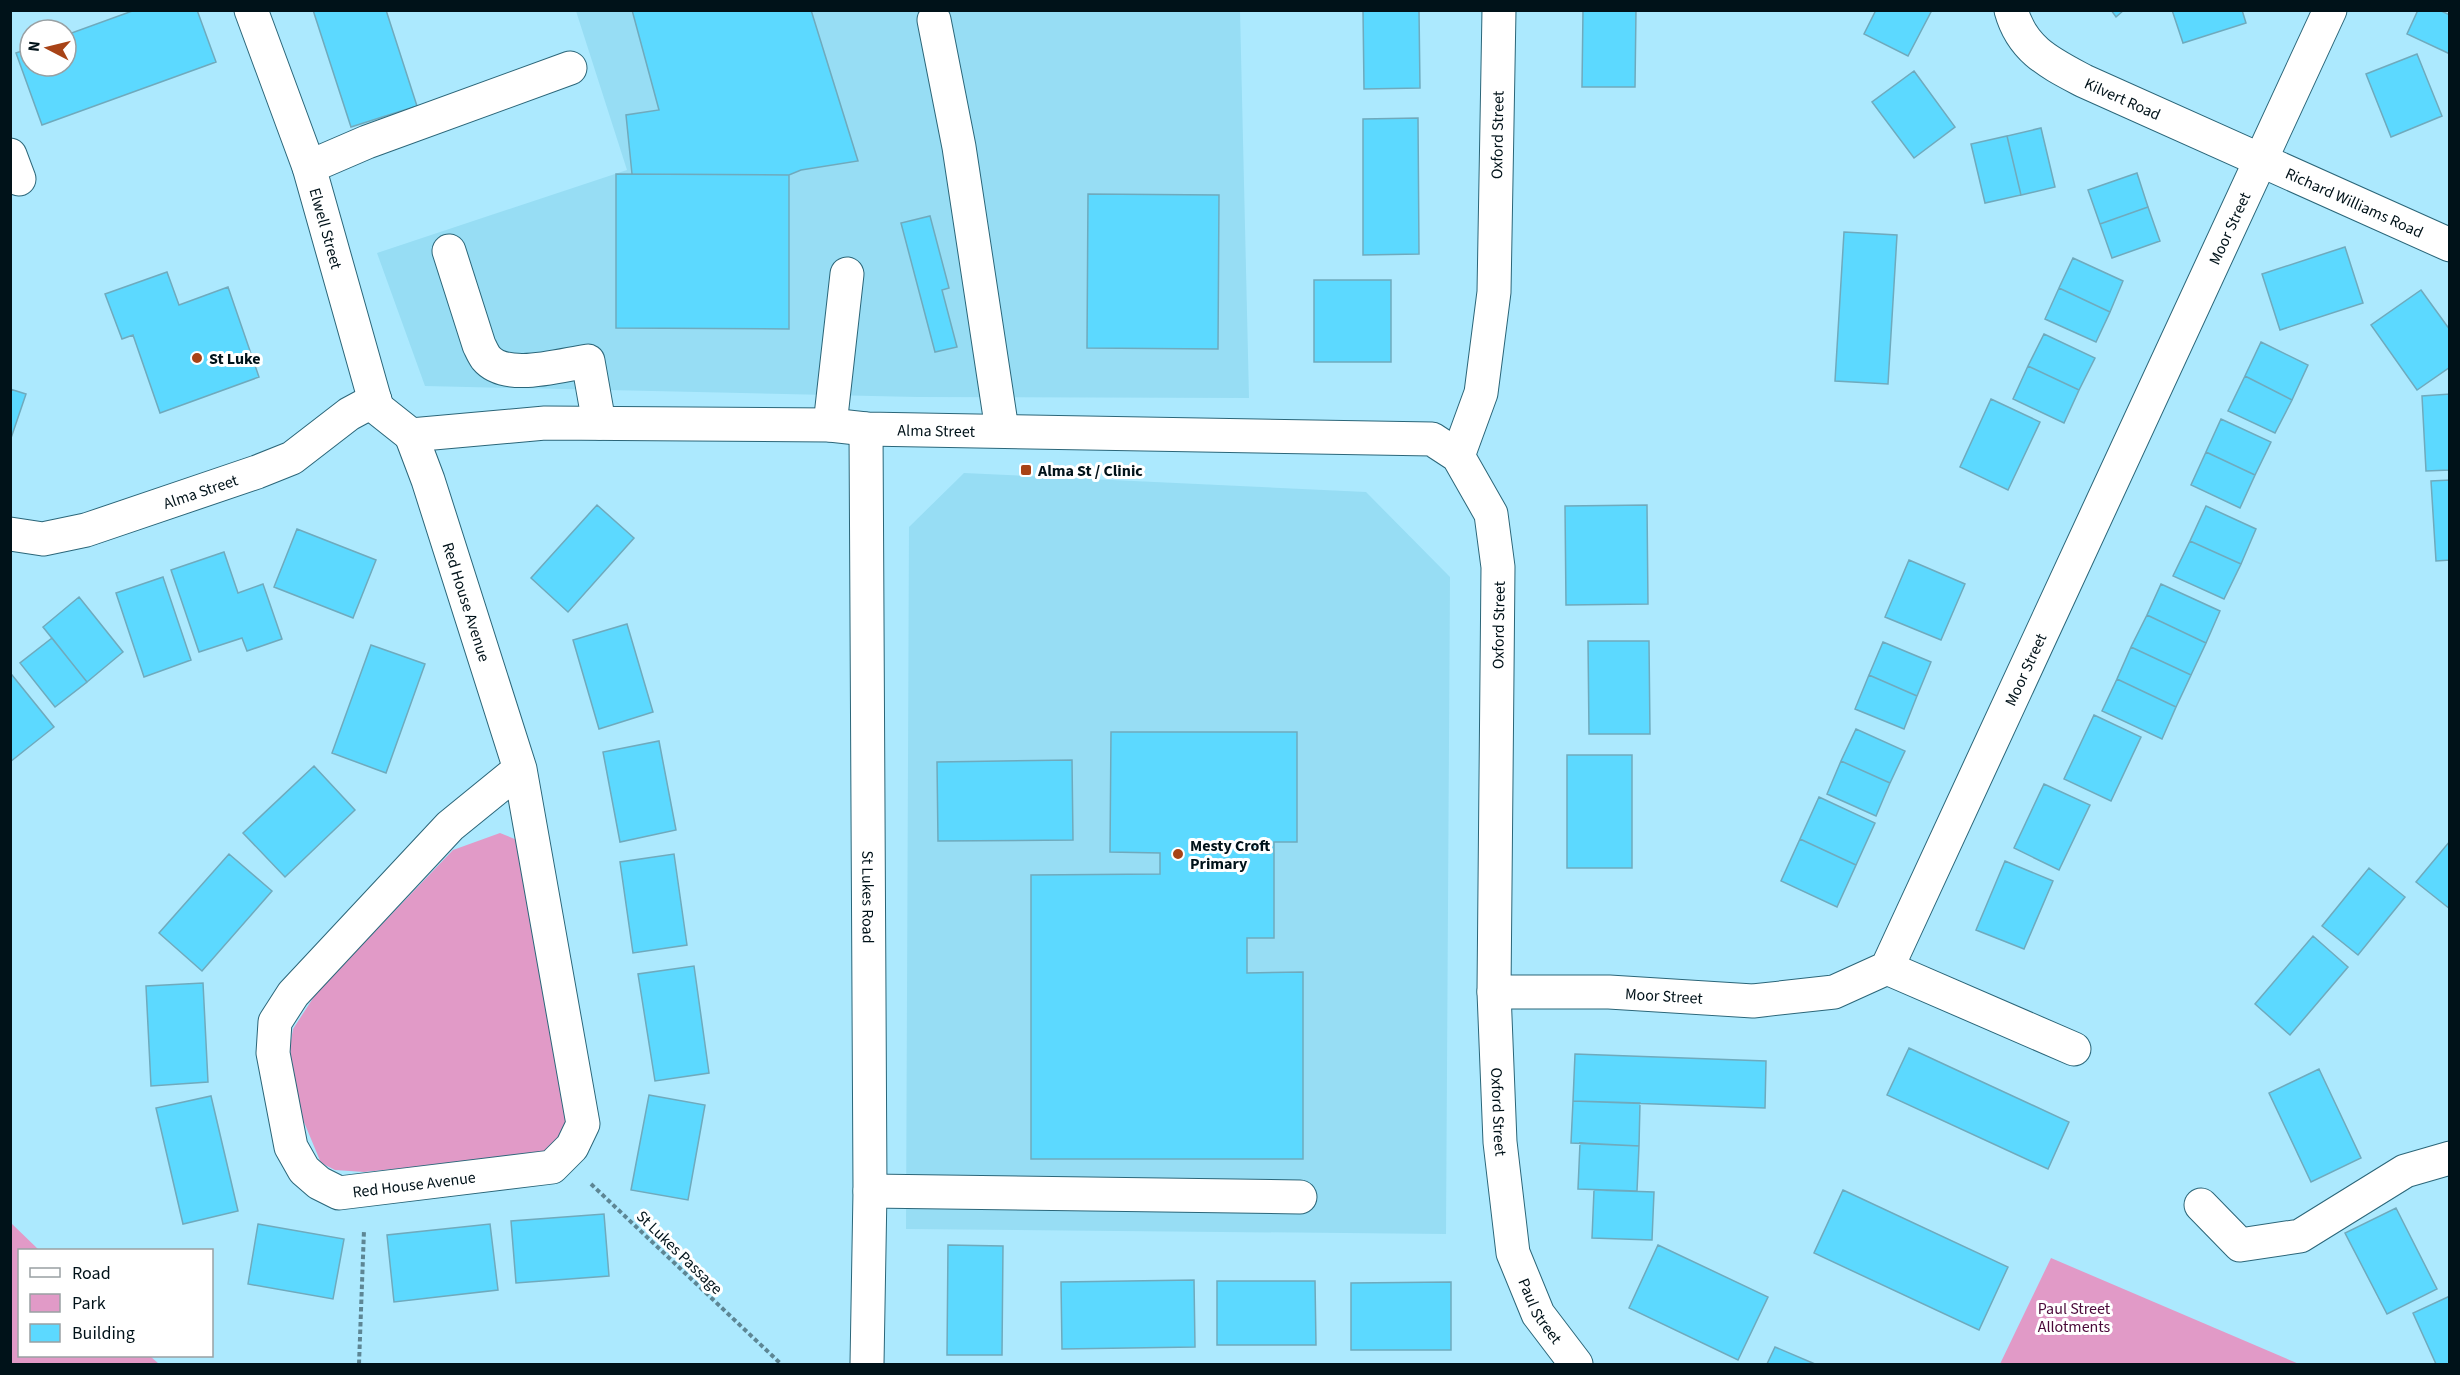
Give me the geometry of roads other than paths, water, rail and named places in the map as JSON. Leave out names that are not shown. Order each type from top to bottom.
[{"type":"street","name":"Elwell Street","points":[[251,10],[309,167],[377,408],[411,435]]},
{"type":"street","name":"Oxford Street","points":[[1499,10],[1494,292],[1481,393],[1458,456],[1491,514],[1498,567],[1494,992],[1500,1142],[1513,1253]]},
{"type":"street","name":"Kilvert Road","points":[[2011,10],[2014,21],[2028,45],[2050,63],[2084,81],[2260,159]]},
{"type":"street","name":"Moor Street","points":[[1494,992],[1609,992],[1753,1001],[1834,992],[1887,968],[2330,10]]},
{"type":"street","points":[[934,20],[959,147],[1002,430]]},
{"type":"street","points":[[309,167],[367,142],[570,68]]},
{"type":"street","name":"Richard Williams Road","points":[[2260,159],[2450,245]]},
{"type":"street","points":[[449,251],[479,345],[486,358],[510,371],[588,361],[599,423]]},
{"type":"street","points":[[830,425],[847,274]]},
{"type":"street","name":"Alma Street","points":[[10,534],[43,539],[86,530],[257,472],[292,458],[349,414],[375,400]]},
{"type":"street","name":"Alma Street","points":[[411,435],[545,423],[830,425],[866,429],[1432,439],[1458,456]]},
{"type":"street","name":"St Lukes Road","points":[[866,429],[870,1191],[867,1365]]},
{"type":"street","name":"Red House Avenue","points":[[411,435],[428,480],[520,769],[583,1124],[572,1147],[552,1167],[339,1193],[319,1183],[304,1170],[291,1147],[273,1053],[275,1022],[293,994],[450,826],[520,769]]},
{"type":"street","points":[[1887,968],[2074,1049]]},
{"type":"street","points":[[2200,1205],[2240,1245],[2300,1236],[2405,1171],[2450,1158]]},
{"type":"street","points":[[870,1191],[1300,1197]]},
{"type":"street","name":"Paul Street","points":[[1513,1253],[1538,1314],[1575,1365]]},
{"type":"place","name":"St Luke","points":[[197,358]]},
{"type":"place","name":"Alma St / Clinic","points":[[1026,470]]},
{"type":"place","name":"Mesty Croft Primary","points":[[1178,854]]},
{"type":"park label","name":"Paul Street Allotments","points":[[2074,1317]]}]
